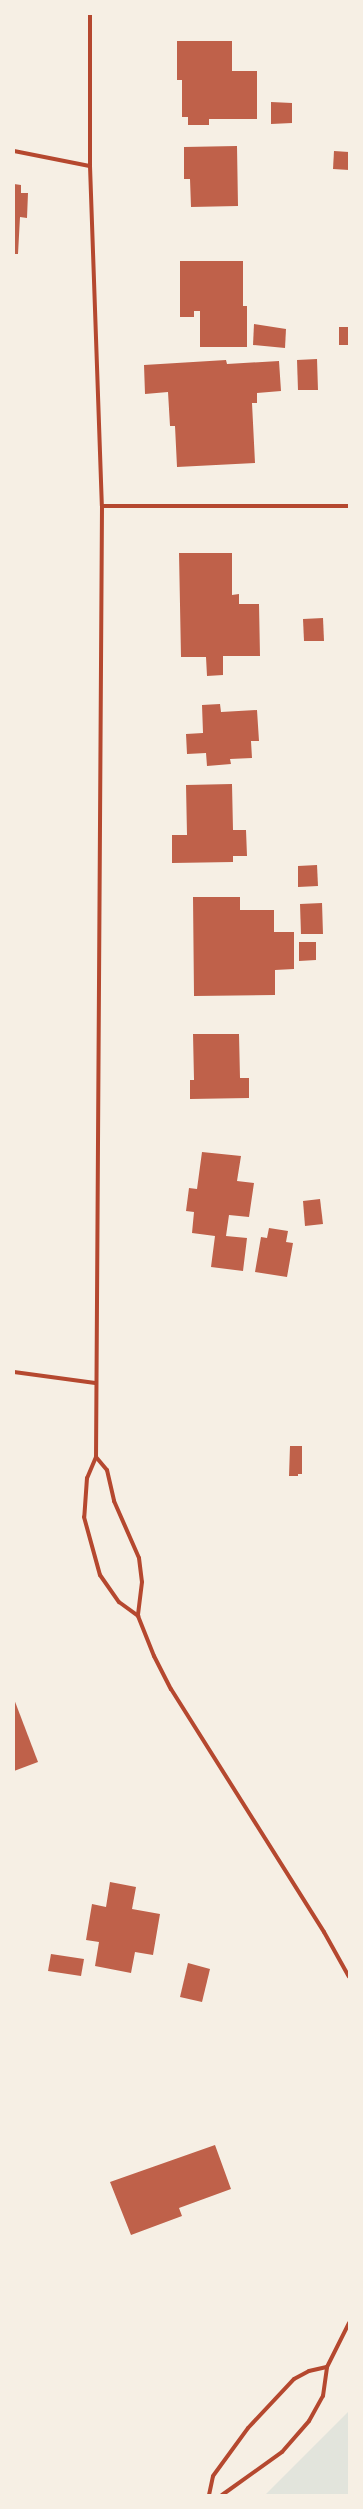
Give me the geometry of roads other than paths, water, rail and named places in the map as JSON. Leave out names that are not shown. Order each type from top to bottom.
[{"type":"street","points":[[90,14],[90,166],[102,506],[95,1383],[96,1457],[86,1478],[84,1517],[100,1575],[119,1602],[138,1616],[171,1689],[324,1932],[349,1977]]},
{"type":"street","points":[[14,151],[90,166]]},
{"type":"street","points":[[102,506],[349,506]]},
{"type":"street","points":[[14,1372],[95,1383]]},
{"type":"street","points":[[96,1457],[107,1470],[114,1501],[139,1558],[142,1582],[138,1616]]},
{"type":"street","points":[[222,2495],[282,2452],[308,2421],[323,2396],[327,2367],[349,2323]]},
{"type":"street","points":[[209,2495],[213,2476],[248,2428],[294,2379],[309,2371],[327,2367]]}]
